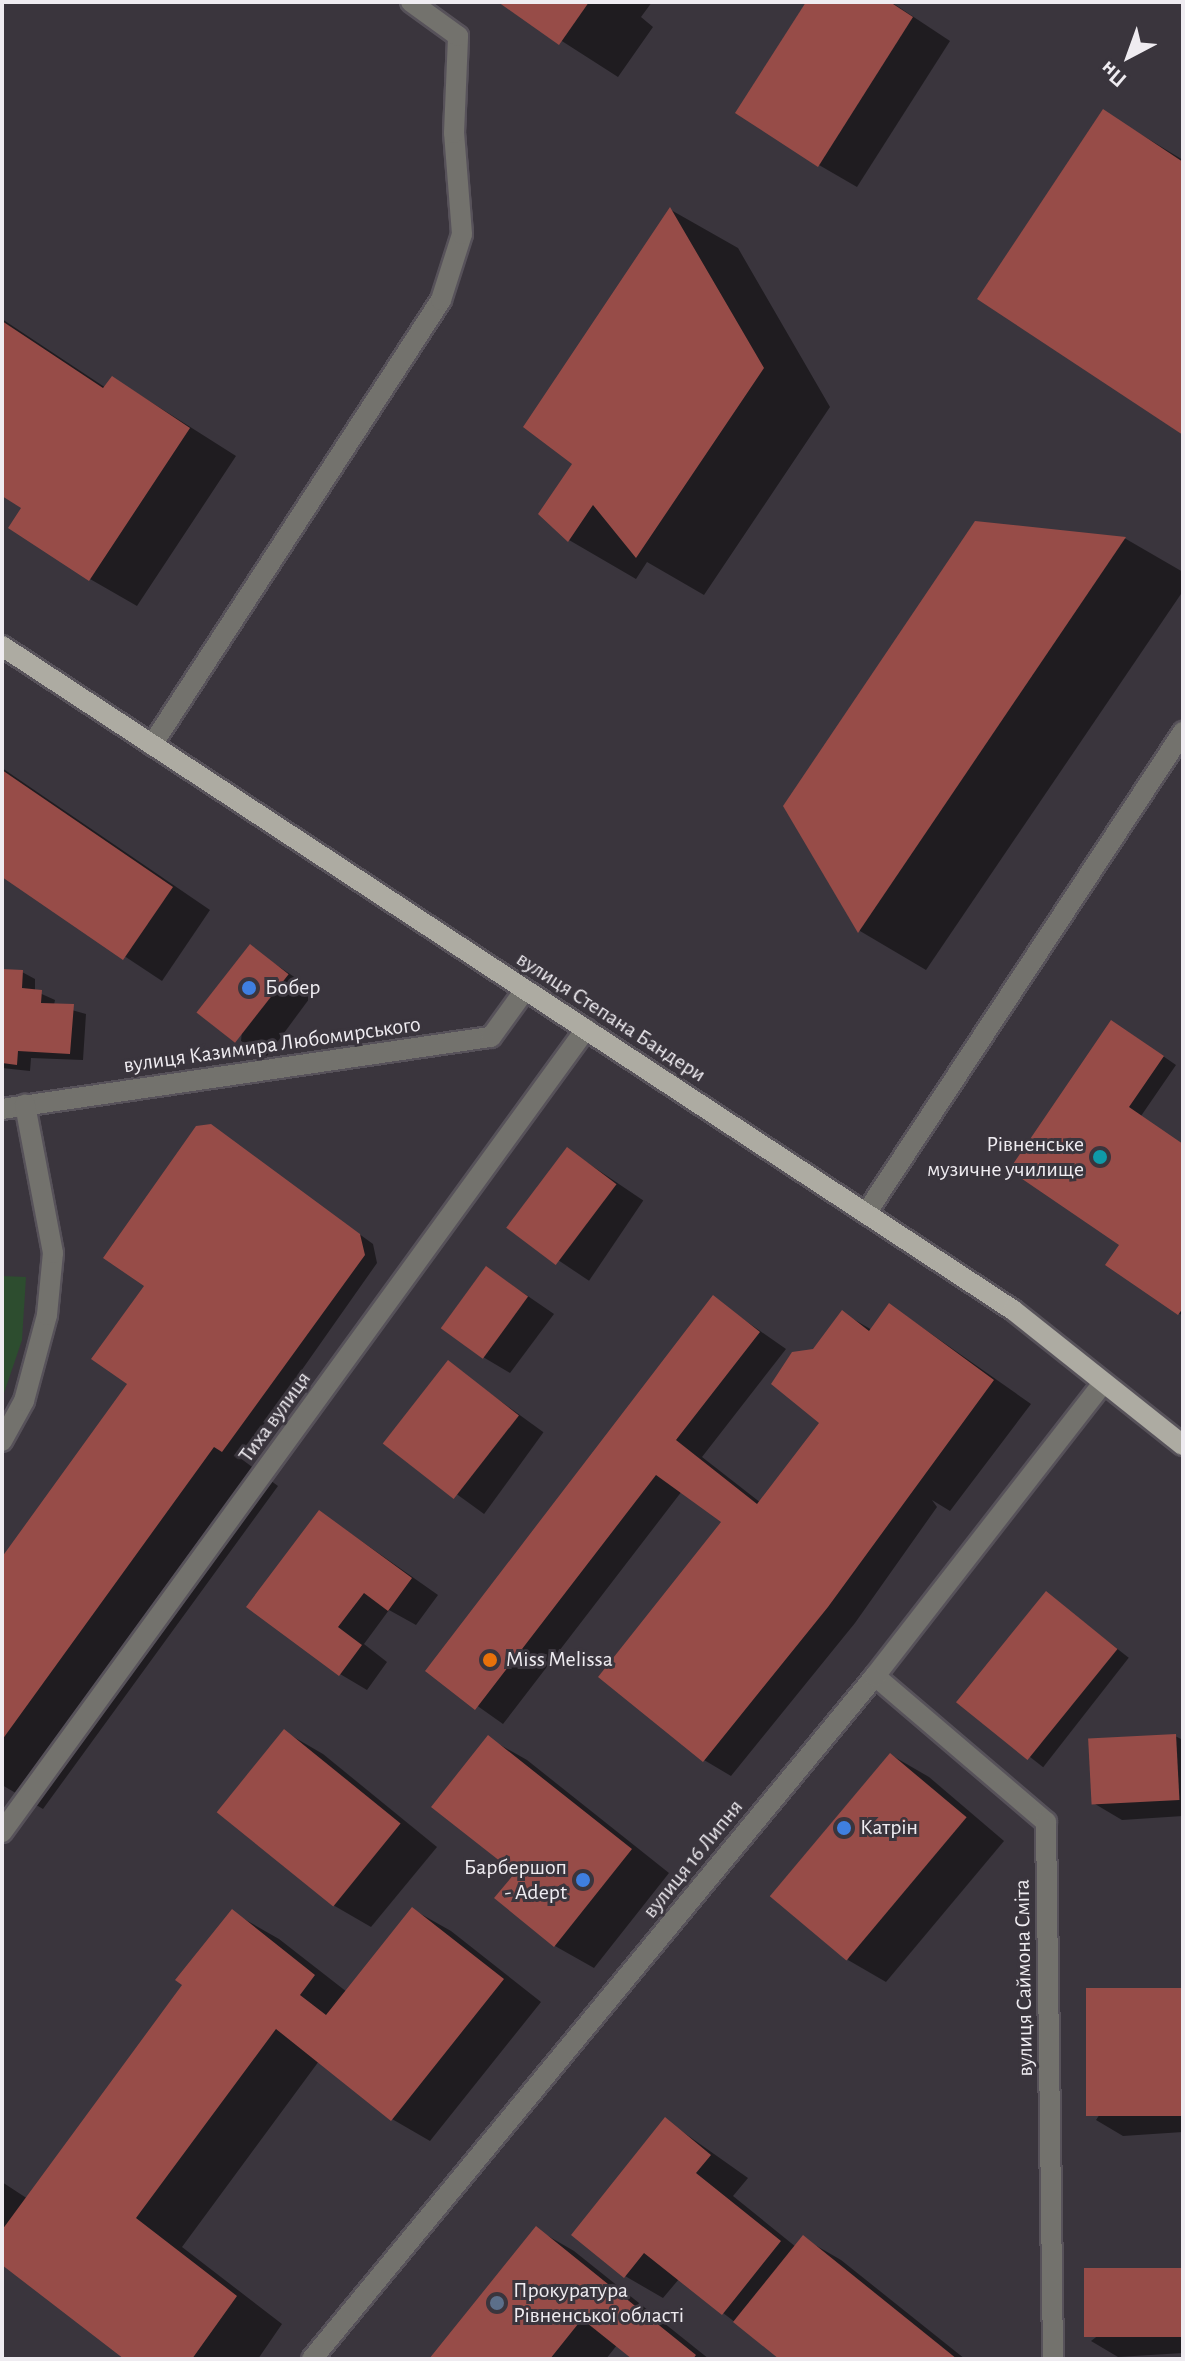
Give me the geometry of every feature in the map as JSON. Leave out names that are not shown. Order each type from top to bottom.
[{"type":"main road","name":"вулиця Степана Бандери","points":[[2,646],[1013,1310],[1183,1445]]},
{"type":"street","points":[[152,745],[441,300],[462,234],[454,133],[458,36],[411,2]]},
{"type":"street","points":[[867,1212],[1183,732]]},
{"type":"street","name":"вулиця Казимира Любомирського","points":[[2,1109],[491,1037],[525,990]]},
{"type":"street","name":"Тиха вулиця","points":[[2,1832],[586,1029]]},
{"type":"street","points":[[2,1441],[24,1401],[47,1315],[53,1253],[25,1105]]},
{"type":"street","name":"вулиця 16 Липня","points":[[312,2359],[875,1676],[1103,1383]]},
{"type":"street","name":"вулиця Саймона Сміта","points":[[875,1676],[1046,1822],[1053,2359]]},
{"type":"green space","points":[[2,1276],[26,1277],[22,1340],[2,1399]]},
{"type":"building","points":[[498,2],[589,2],[559,45]]},
{"type":"building","points":[[806,2],[890,2],[913,17],[818,167],[735,113]]},
{"type":"building","points":[[1103,109],[1183,162],[1183,435],[977,299]]},
{"type":"building","points":[[670,207],[764,368],[636,558],[593,505],[568,542],[538,514],[572,464],[523,427]]},
{"type":"building","points":[[2,321],[103,388],[112,376],[190,428],[89,581],[8,528],[21,508],[2,496]]},
{"type":"building","points":[[975,521],[1126,537],[858,933],[783,806]]},
{"type":"building","points":[[2,770],[173,887],[123,960],[2,877]]},
{"type":"building","points":[[250,944],[289,974],[235,1043],[196,1013]]},
{"type":"building","points":[[2,969],[23,970],[22,988],[42,990],[41,1003],[74,1004],[70,1054],[18,1051],[17,1065],[2,1063]]},
{"type":"building","name":"Рівненське музичне училище","points":[[1111,1020],[1164,1056],[1129,1107],[1183,1144],[1183,1308],[1178,1315],[1105,1265],[1119,1245],[1009,1170]]},
{"type":"building","points":[[211,1124],[360,1234],[365,1255],[222,1452],[214,1447],[2,1740],[2,1557],[127,1384],[91,1359],[144,1286],[103,1258],[196,1126]]},
{"type":"building","points":[[567,1147],[617,1184],[556,1265],[506,1228]]},
{"type":"building","points":[[486,1266],[528,1297],[483,1359],[441,1328]]},
{"type":"building","points":[[713,1295],[760,1332],[676,1440],[757,1504],[819,1423],[771,1384],[792,1352],[813,1349],[842,1310],[869,1331],[889,1303],[994,1380],[828,1607],[703,1762],[598,1677],[721,1522],[656,1475],[475,1710],[425,1671]]},
{"type":"building","points":[[448,1360],[519,1415],[454,1499],[383,1444]]},
{"type":"building","points":[[319,1510],[412,1578],[388,1611],[364,1593],[338,1627],[362,1645],[339,1676],[246,1607]]},
{"type":"building","points":[[1046,1591],[1117,1649],[1028,1760],[956,1702]]},
{"type":"building","points":[[284,1729],[401,1823],[333,1907],[217,1812]]},
{"type":"building","points":[[1176,1734],[1179,1800],[1092,1805],[1088,1739]]},
{"type":"building","points":[[488,1735],[632,1849],[554,1947],[494,1898],[515,1873],[431,1807]]},
{"type":"building","points":[[890,1753],[967,1817],[846,1961],[770,1896]]},
{"type":"building","points":[[412,1907],[504,1979],[391,2121],[276,2029],[136,2218],[237,2296],[192,2359],[124,2359],[2,2265],[2,2230],[182,1985],[175,1980],[232,1909],[315,1975],[300,1995],[326,2015]]},
{"type":"building","points":[[1086,1988],[1183,1988],[1183,2116],[1086,2116]]},
{"type":"building","points":[[665,2117],[711,2155],[696,2173],[781,2241],[722,2315],[644,2253],[624,2278],[571,2235]]},
{"type":"building","points":[[536,2226],[696,2355],[693,2359],[632,2359],[582,2319],[550,2359],[429,2359]]},
{"type":"building","points":[[803,2235],[957,2359],[779,2359],[733,2322]]},
{"type":"building","points":[[1084,2268],[1183,2268],[1183,2337],[1084,2337]]},
{"type":"place","name":"Бобер","points":[[249,988]]},
{"type":"place","name":"Рівненське музичне училище","points":[[1100,1157]]},
{"type":"place","name":"Miss Melissa","points":[[490,1660]]},
{"type":"place","name":"Катрін","points":[[844,1828]]},
{"type":"place","name":"Барбершоп - Adept","points":[[583,1880]]},
{"type":"place","name":"Прокуратура Рівненської області","points":[[497,2303]]}]
